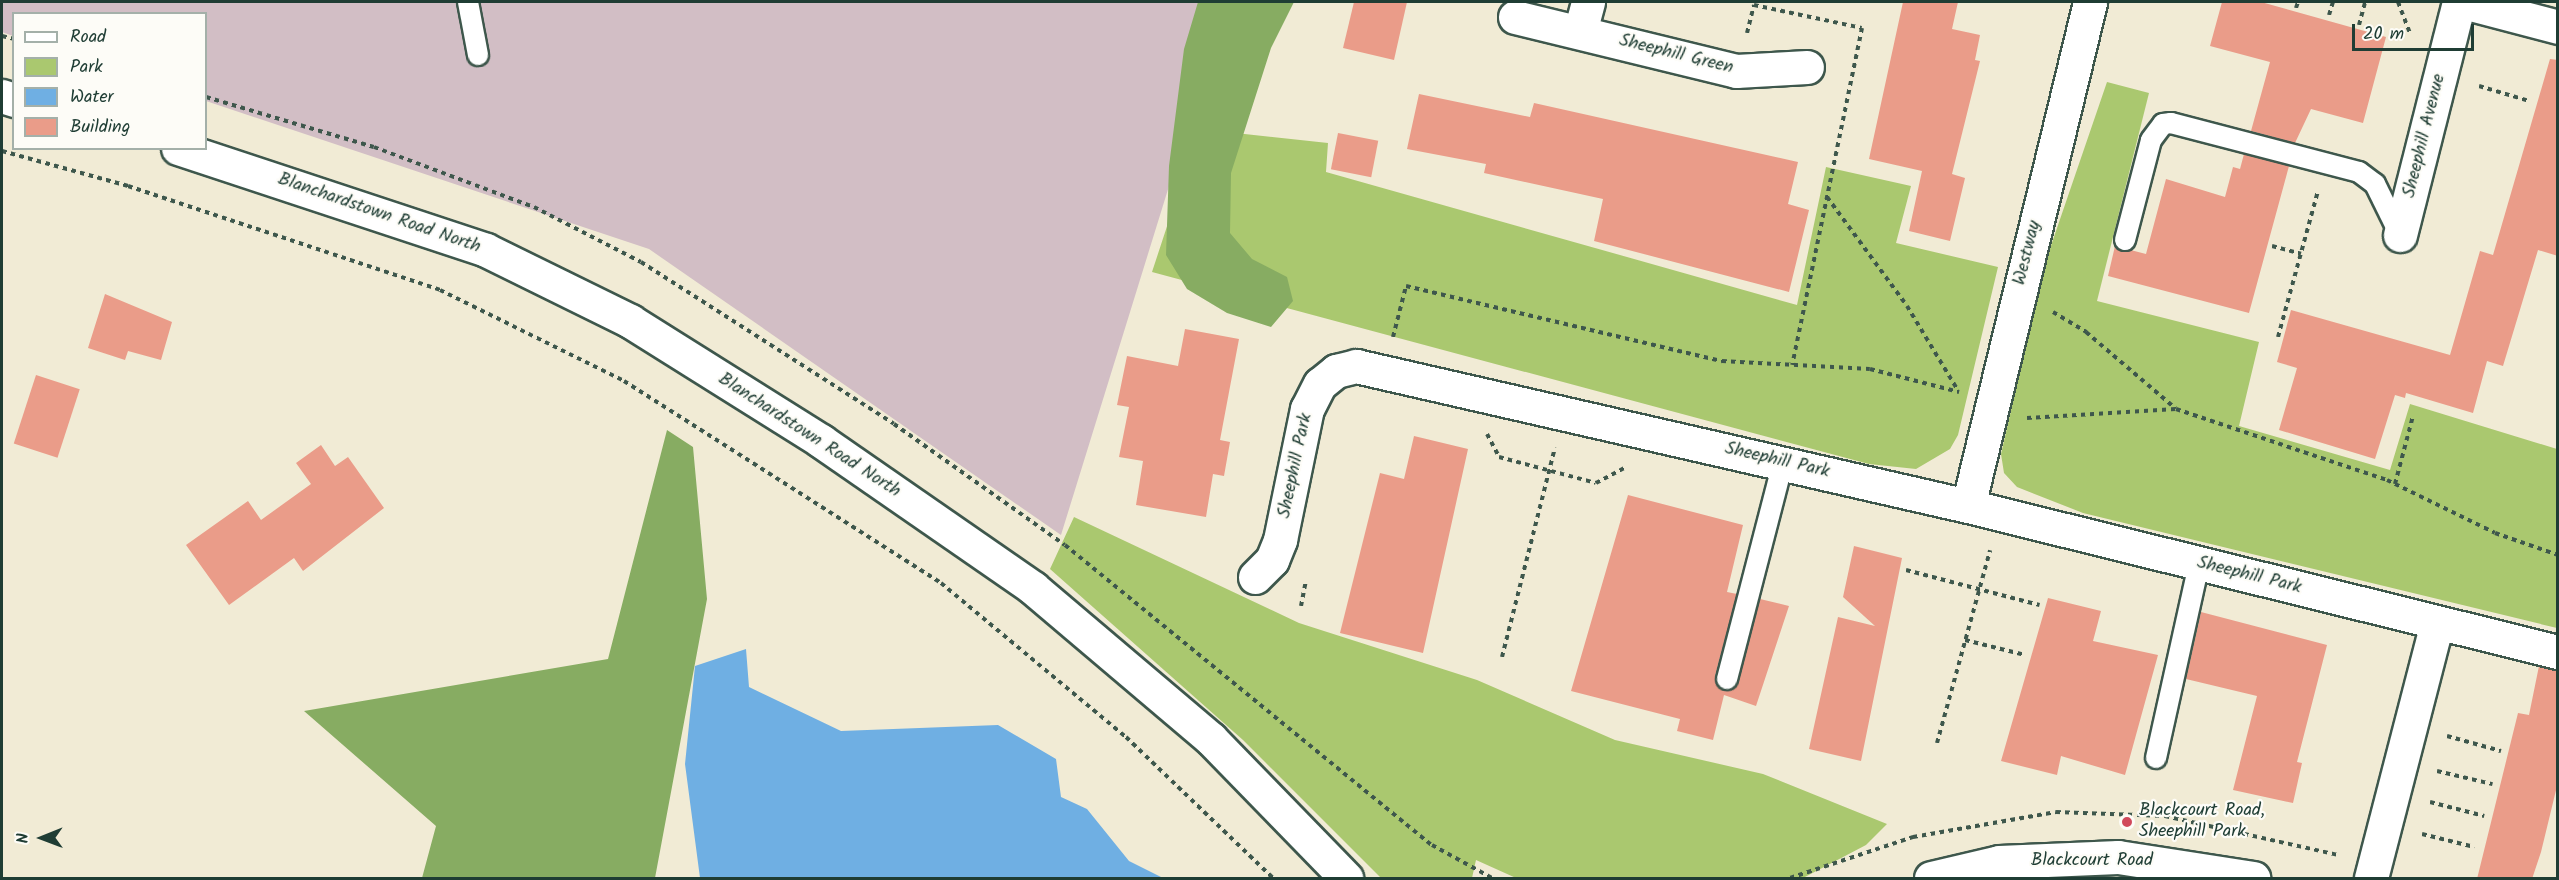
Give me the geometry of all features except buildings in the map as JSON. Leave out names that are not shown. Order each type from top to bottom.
[{"type":"street","name":"Westway","points":[[1968,506],[1988,415],[2090,2]]},
{"type":"street","name":"Sheephill Avenue","points":[[2400,235],[2461,2],[2558,27]]},
{"type":"street","name":"Sheephill Green","points":[[1515,17],[1584,17],[1736,71],[1808,67]]},
{"type":"street","name":"Blanchardstown Road North","points":[[184,150],[486,250],[630,321],[821,441],[1033,588],[1211,739],[1346,879]]},
{"type":"street","name":"Sheephill Park","points":[[1255,577],[1272,560],[1280,540],[1307,409],[1320,384],[1336,371],[1356,366],[1968,506],[2558,652]]},
{"type":"street","points":[[2371,879],[2437,623]]},
{"type":"street","name":"Blackcourt Road","points":[[1930,879],[1999,862],[2118,857],[2253,879]]},
{"type":"lane","points":[[468,2],[477,55]]},
{"type":"lane","points":[[2125,240],[2151,140],[2163,124],[2171,123],[2359,172],[2375,184],[2400,235]]},
{"type":"lane","points":[[1726,679],[1783,463]]},
{"type":"lane","points":[[2156,758],[2199,564]]},
{"type":"path","points":[[2296,8],[2298,2]]},
{"type":"path","points":[[2329,15],[2333,2]]},
{"type":"path","points":[[2359,25],[2365,2]]},
{"type":"path","points":[[1744,42],[1754,5],[1862,28],[1792,365]]},
{"type":"path","points":[[2479,87],[2529,101]]},
{"type":"path","points":[[2,151],[128,186],[440,290],[624,381],[865,530],[950,590],[1126,737],[1273,879]]},
{"type":"path","points":[[1827,197],[1907,306],[1960,392],[1988,415],[2024,418],[2176,409]]},
{"type":"path","points":[[2272,246],[2301,254]]},
{"type":"path","points":[[1385,373],[1406,286],[1722,361],[1870,369],[1960,392]]},
{"type":"path","points":[[2018,292],[2086,332],[2176,409],[2395,484],[2495,533],[2558,555]]},
{"type":"path","points":[[1502,657],[1564,412]]},
{"type":"path","points":[[2395,484],[2413,416]]},
{"type":"path","points":[[1485,431],[1500,457],[1596,483],[1623,468],[1635,470]]},
{"type":"path","points":[[1937,743],[2000,514]]},
{"type":"path","points":[[1906,570],[2039,605]]},
{"type":"path","points":[[1301,606],[1307,572]]},
{"type":"path","points":[[1965,640],[2025,655]]},
{"type":"path","points":[[2446,736],[2501,751]]},
{"type":"path","points":[[2437,771],[2492,784]]},
{"type":"path","points":[[2429,801],[2484,816]]},
{"type":"path","points":[[2420,833],[2474,847]]},
{"type":"shaded area","points":[[2,2],[1226,2],[1061,535],[649,249],[207,101],[207,12],[12,12],[12,36],[2,32]]},
{"type":"green space","points":[[1198,2],[1294,2],[1271,48],[1231,173],[1230,233],[1252,259],[1287,277],[1293,301],[1271,327],[1227,313],[1187,289],[1166,255],[1169,166],[1184,49]]},
{"type":"green space","points":[[2107,82],[2149,93],[2097,301],[2259,342],[2239,426],[2390,470],[2410,404],[2557,449],[2557,628],[2083,513],[2017,487],[2004,473],[2001,454],[2044,266]]},
{"type":"green space","points":[[1199,129],[1328,143],[1326,172],[1797,305],[1826,167],[1911,186],[1896,243],[1998,267],[1958,435],[1950,449],[1916,469],[1869,464],[1152,272]]},
{"type":"green space","points":[[667,430],[693,447],[707,599],[655,878],[422,878],[436,826],[304,711],[608,659]]},
{"type":"green space","points":[[1074,517],[1299,623],[1477,680],[1615,740],[1763,774],[1887,824],[1866,845],[1803,878],[1516,878],[1476,860],[1472,878],[1381,878],[1243,740],[1050,569]]},
{"type":"water","points":[[746,649],[749,687],[841,731],[998,725],[1056,759],[1061,797],[1087,809],[1129,861],[1163,878],[700,878],[685,764],[695,666]]},
{"type":"place","name":"Blackcourt Road, Sheephill Park","points":[[2127,822]]}]
